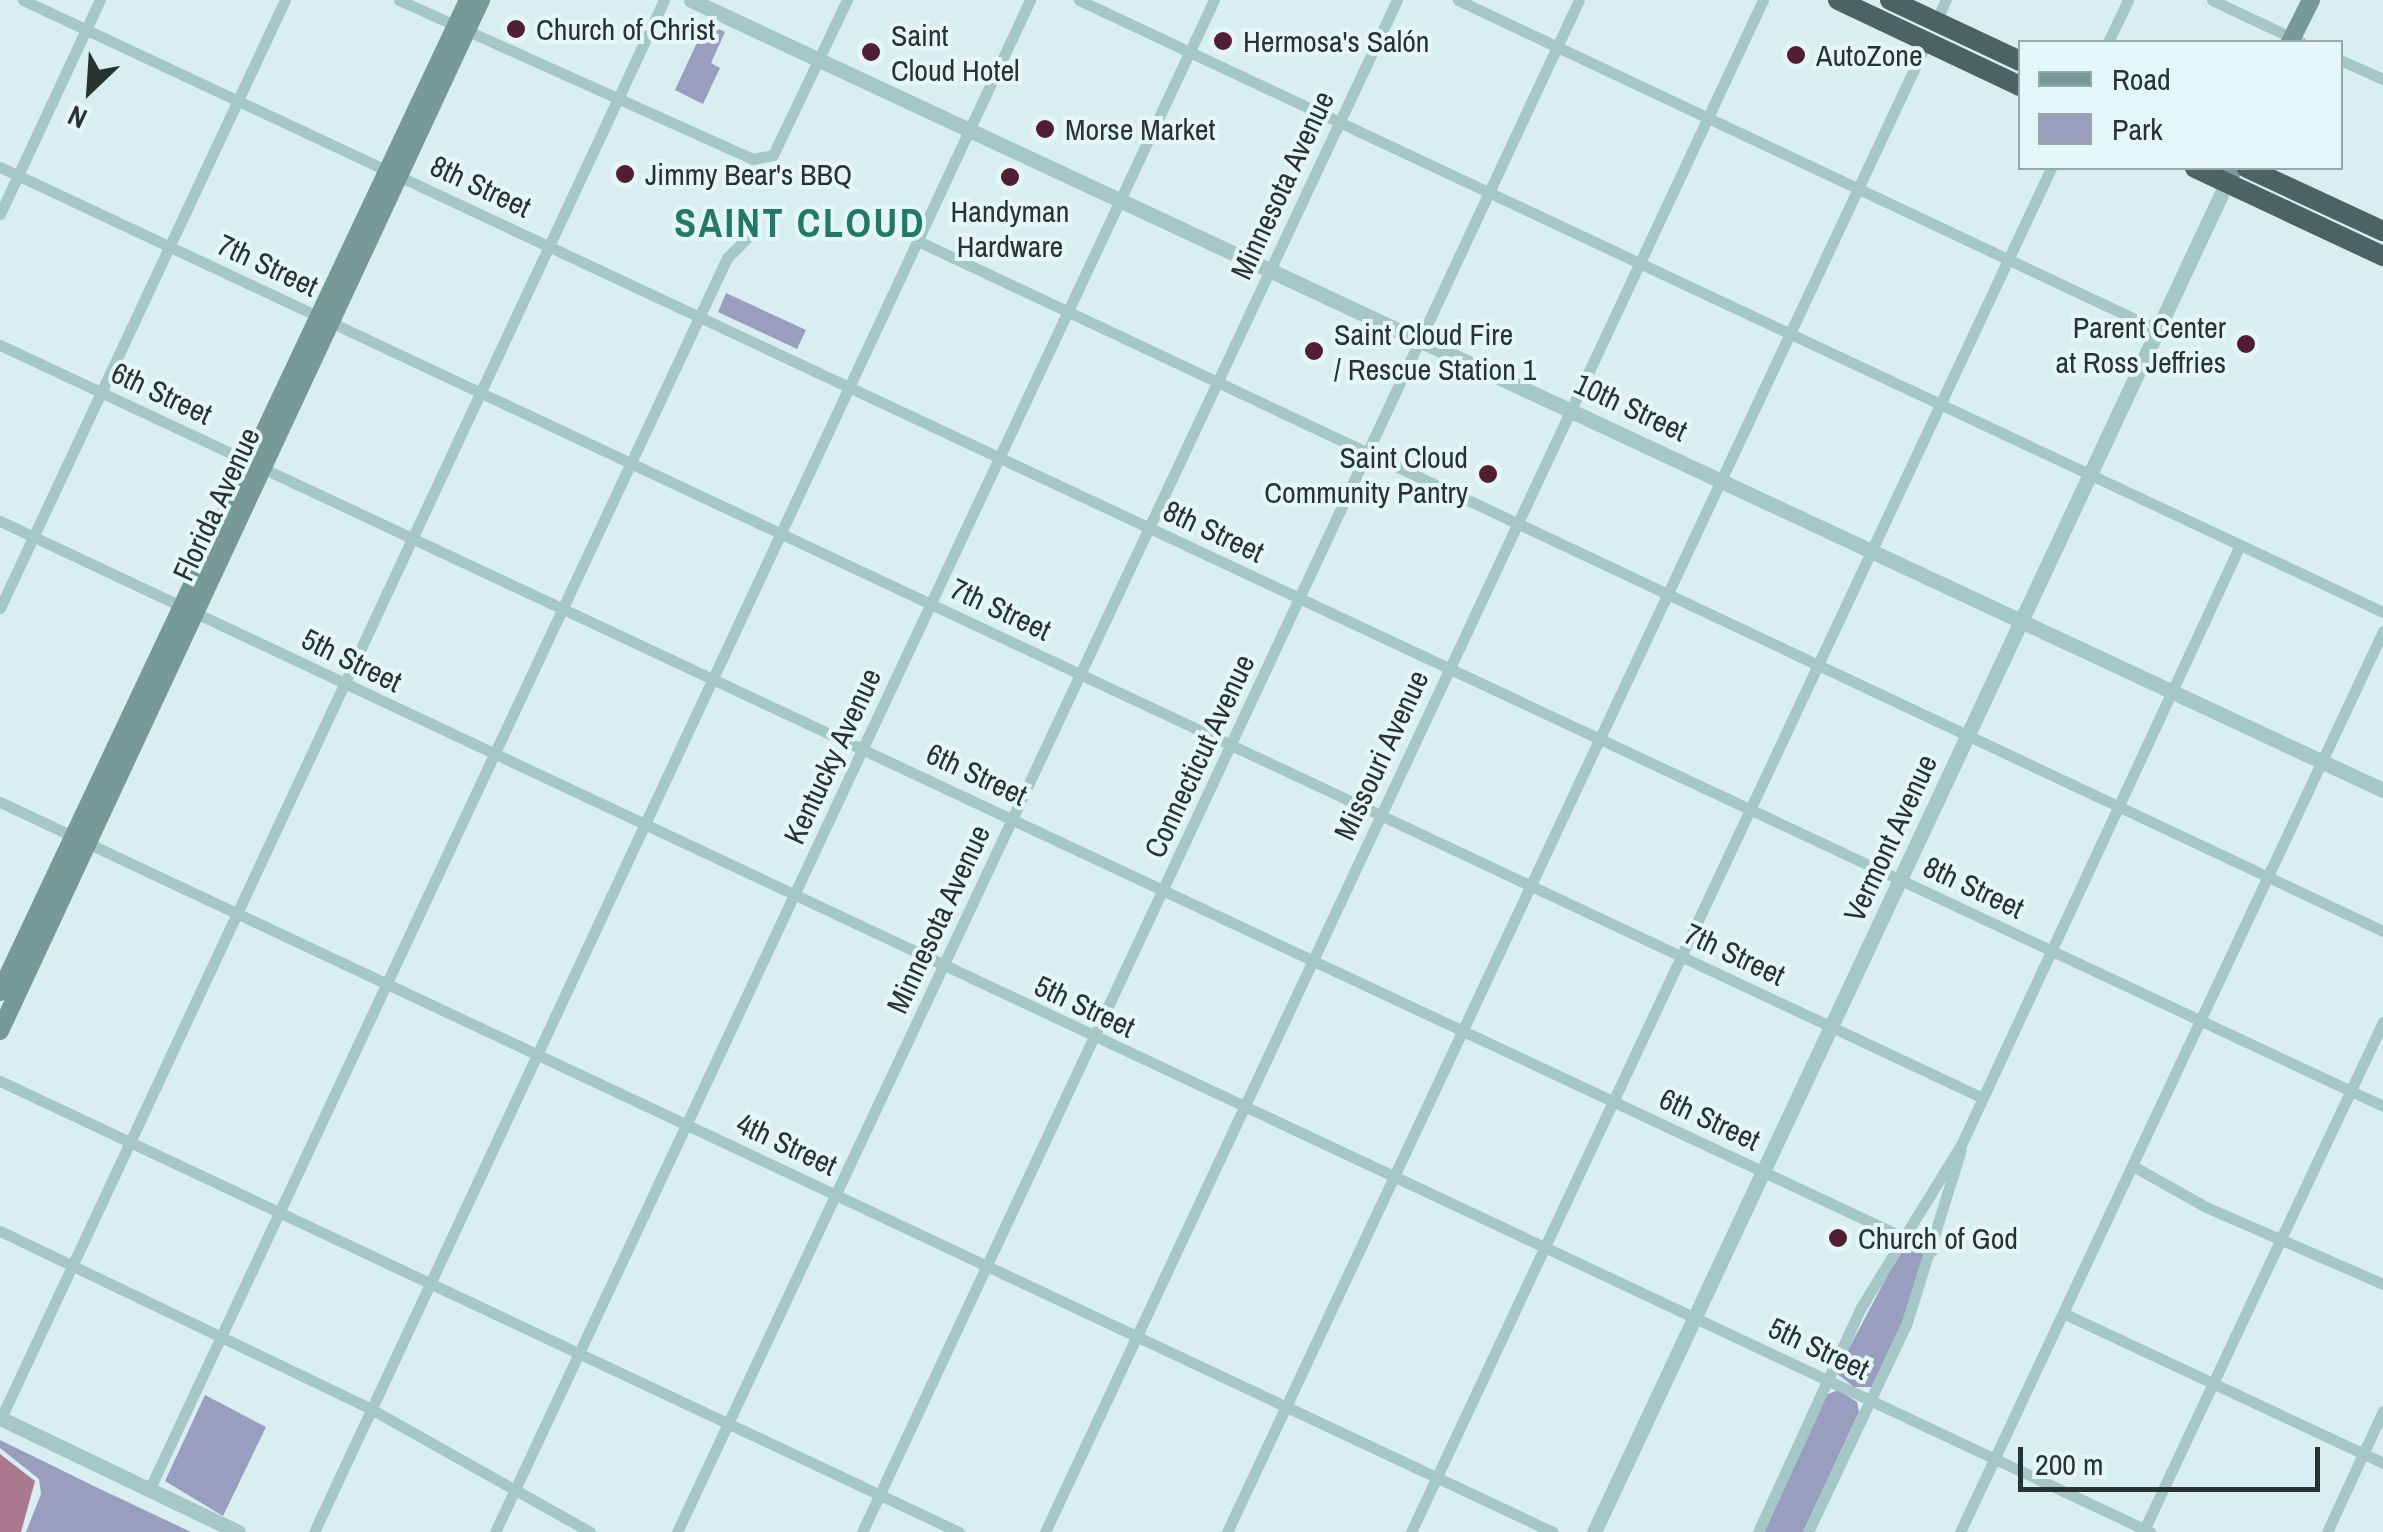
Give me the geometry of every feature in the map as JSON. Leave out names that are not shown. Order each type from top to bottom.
[{"type":"highway","points":[[1838,0],[2018,85]]},
{"type":"highway","points":[[1890,0],[2018,60]]},
{"type":"highway","points":[[1894,26],[1936,22]]},
{"type":"highway","points":[[1927,42],[1965,35]]},
{"type":"highway","points":[[2205,170],[2230,175],[2342,236],[2382,246]]},
{"type":"highway","points":[[2250,170],[2382,246]]},
{"type":"main road","name":"Florida Avenue","points":[[463,25],[468,0]]},
{"type":"main road","name":"Florida Avenue","points":[[0,1031],[80,840],[463,25],[481,0]]},
{"type":"main road","points":[[2294,40],[2311,0]]},
{"type":"main road","name":"Florida Avenue","points":[[0,992],[80,840]]},
{"type":"street","name":"8th Street","points":[[24,0],[2383,1106]]},
{"type":"street","points":[[0,214],[100,0]]},
{"type":"street","points":[[0,608],[285,0]]},
{"type":"street","points":[[400,0],[463,25],[753,159],[766,157],[847,0]]},
{"type":"street","points":[[238,1532],[0,1418],[664,0]]},
{"type":"street","name":"10th Street","points":[[691,0],[2383,790]]},
{"type":"street","points":[[314,1532],[1030,0]]},
{"type":"street","points":[[1079,0],[2383,612]]},
{"type":"street","name":"Kentucky Avenue","points":[[496,1532],[1214,0]]},
{"type":"street","name":"Minnesota Avenue","points":[[677,1532],[1398,0]]},
{"type":"street","points":[[1458,0],[2158,330]]},
{"type":"street","name":"Connecticut Avenue","points":[[862,1532],[1580,0]]},
{"type":"street","name":"Missouri Avenue","points":[[1045,1532],[1763,0]]},
{"type":"street","points":[[1936,22],[1946,0]]},
{"type":"street","points":[[2109,40],[2128,0]]},
{"type":"street","points":[[2212,0],[2292,40]]},
{"type":"street","points":[[1227,1532],[1927,42]]},
{"type":"street","points":[[2343,61],[2383,79]]},
{"type":"street","name":"7th Street","points":[[0,167],[1982,1098]]},
{"type":"street","points":[[1411,1532],[2050,170]]},
{"type":"street","name":"Vermont Avenue","points":[[1594,1532],[2230,175]]},
{"type":"street","points":[[150,1488],[727,258],[746,239]]},
{"type":"street","points":[[918,241],[2383,932]]},
{"type":"street","name":"6th Street","points":[[0,345],[1932,1251]]},
{"type":"street","name":"5th Street","points":[[0,521],[2145,1531]]},
{"type":"street","points":[[1808,1532],[1870,1400],[1932,1251],[1961,1146],[1982,1098],[2240,545]]},
{"type":"street","points":[[1960,1532],[2383,631]]},
{"type":"street","name":"4th Street","points":[[0,802],[1553,1532]]},
{"type":"street","points":[[2145,1531],[2383,1022]]},
{"type":"street","points":[[0,1081],[960,1532]]},
{"type":"street","points":[[1758,1532],[1828,1380],[1901,1238],[1961,1146]]},
{"type":"street","points":[[2133,1166],[2383,1284]]},
{"type":"street","points":[[0,1231],[222,1334],[371,1409],[590,1532]]},
{"type":"street","points":[[2062,1313],[2383,1462]]},
{"type":"street","points":[[2326,1532],[2383,1411]]},
{"type":"green space","points":[[706,23],[725,32],[711,63],[720,68],[703,104],[675,90]]},
{"type":"green space","points":[[726,293],[806,330],[797,349],[718,312]]},
{"type":"green space","points":[[1903,1246],[1924,1254],[1904,1318],[1872,1387],[1854,1387],[1836,1373]]},
{"type":"green space","points":[[1838,1390],[1857,1402],[1859,1412],[1803,1532],[1762,1532],[1826,1395]]},
{"type":"green space","points":[[205,1395],[266,1427],[223,1516],[165,1481]]},
{"type":"green space","points":[[0,1440],[191,1532],[26,1532],[41,1494],[39,1479],[0,1448]]},
{"type":"shaded area","points":[[0,1454],[35,1481],[21,1532],[0,1532]]},
{"type":"place","name":"Church of Christ","points":[[516,29]]},
{"type":"place","name":"Hermosa's Salón","points":[[1223,41]]},
{"type":"place","name":"Saint Cloud Hotel","points":[[871,52]]},
{"type":"place","name":"AutoZone","points":[[1796,55]]},
{"type":"place","name":"Morse Market","points":[[1045,129]]},
{"type":"place","name":"Jimmy Bear's BBQ","points":[[625,174]]},
{"type":"place","name":"Handyman Hardware","points":[[1010,177]]},
{"type":"place","name":"Parent Center at Ross Jeffries","points":[[2246,344]]},
{"type":"place","name":"Saint Cloud Fire / Rescue Station 1","points":[[1314,351]]},
{"type":"place","name":"Saint Cloud Community Pantry","points":[[1488,474]]},
{"type":"place","name":"Church of God","points":[[1838,1238]]},
{"type":"district","name":"SAINT CLOUD","points":[[800,223]]}]
